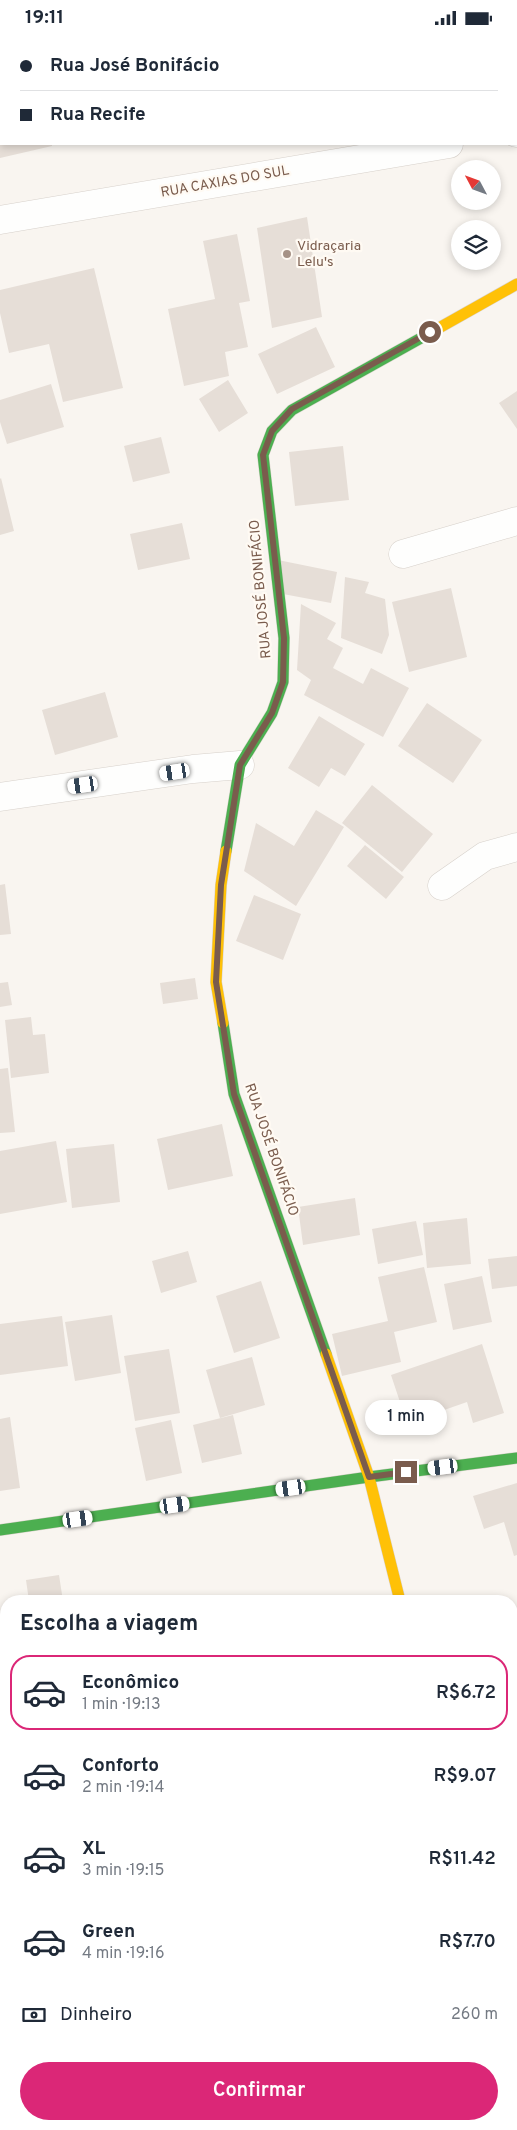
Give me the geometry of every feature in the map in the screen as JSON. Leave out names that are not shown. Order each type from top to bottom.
[{"type":"street","name":"RUA CAXIAS DO SUL","points":[[0,220],[398,148],[436,145]]},
{"type":"street","name":"RUA JOSÉ BONIFÁCIO","points":[[398,1595],[369,1477],[234,1094],[216,982],[221,885],[240,765],[272,713],[283,682],[284,638],[263,455],[272,431],[292,409],[517,283]]},
{"type":"street","points":[[403,554],[517,521]]},
{"type":"street","points":[[0,797],[193,769],[240,765]]},
{"type":"street","points":[[442,886],[484,856],[517,847]]},
{"type":"street","points":[[0,1530],[369,1477],[517,1458]]},
{"type":"building","points":[[0,145],[52,145],[52,146],[0,158]]},
{"type":"building","name":"Vidraçaria Lelu's","points":[[307,217],[322,317],[272,328],[257,228]]},
{"type":"building","points":[[237,234],[250,301],[239,303],[248,347],[225,352],[229,376],[184,386],[168,309],[215,299],[203,241]]},
{"type":"building","points":[[94,268],[123,388],[63,402],[49,344],[9,353],[0,313],[0,290]]},
{"type":"building","points":[[316,327],[335,367],[277,394],[258,354]]},
{"type":"building","points":[[228,380],[248,413],[219,432],[199,399]]},
{"type":"building","points":[[51,384],[64,427],[7,444],[0,422],[0,400]]},
{"type":"building","points":[[517,391],[517,429],[499,403]]},
{"type":"building","points":[[161,437],[170,473],[133,482],[124,446]]},
{"type":"building","points":[[343,446],[349,500],[295,506],[289,452]]},
{"type":"building","points":[[0,479],[14,531],[0,535]]},
{"type":"building","points":[[182,523],[190,559],[138,570],[130,534]]},
{"type":"building","points":[[278,560],[337,572],[331,603],[283,594]]},
{"type":"building","points":[[345,577],[369,582],[365,593],[385,599],[389,635],[382,654],[341,638]]},
{"type":"building","points":[[451,588],[467,657],[409,672],[392,602]]},
{"type":"building","points":[[301,604],[336,623],[327,639],[343,648],[333,668],[363,684],[371,668],[409,688],[383,737],[304,695],[311,680],[297,670]]},
{"type":"building","points":[[105,692],[118,737],[55,755],[42,710]]},
{"type":"building","points":[[427,703],[482,740],[453,783],[398,746]]},
{"type":"building","points":[[319,716],[365,744],[345,776],[331,768],[319,787],[288,768]]},
{"type":"building","points":[[372,785],[433,834],[402,872],[342,823]]},
{"type":"building","points":[[316,810],[344,827],[296,906],[244,871],[256,823],[294,846]]},
{"type":"building","points":[[365,845],[404,877],[386,899],[347,866]]},
{"type":"building","points":[[5,884],[11,934],[0,935],[0,885]]},
{"type":"building","points":[[254,895],[301,914],[283,960],[236,941]]},
{"type":"building","points":[[195,978],[198,999],[163,1004],[160,983]]},
{"type":"building","points":[[8,982],[12,1005],[0,1007],[0,983]]},
{"type":"building","points":[[31,1017],[33,1035],[45,1034],[49,1073],[11,1078],[5,1020]]},
{"type":"building","points":[[8,1068],[15,1132],[0,1133],[0,1069]]},
{"type":"building","points":[[222,1124],[233,1176],[168,1190],[157,1139]]},
{"type":"building","points":[[56,1141],[67,1202],[0,1214],[0,1151]]},
{"type":"building","points":[[114,1144],[120,1202],[72,1208],[66,1149]]},
{"type":"building","points":[[355,1198],[360,1235],[303,1245],[298,1207]]},
{"type":"building","points":[[467,1218],[471,1264],[427,1268],[423,1223]]},
{"type":"building","points":[[416,1221],[423,1255],[378,1264],[372,1229]]},
{"type":"building","points":[[188,1251],[197,1282],[161,1293],[152,1261]]},
{"type":"building","points":[[517,1256],[517,1286],[492,1289],[488,1259]]},
{"type":"building","points":[[424,1267],[437,1322],[394,1332],[401,1362],[342,1376],[332,1334],[388,1321],[378,1277]]},
{"type":"building","points":[[482,1276],[492,1322],[453,1330],[444,1284]]},
{"type":"building","points":[[261,1281],[280,1338],[234,1353],[216,1296]]},
{"type":"building","points":[[112,1315],[121,1373],[75,1381],[65,1322]]},
{"type":"building","points":[[62,1316],[68,1366],[0,1375],[0,1324]]},
{"type":"building","points":[[482,1344],[504,1413],[473,1423],[467,1402],[407,1423],[391,1375]]},
{"type":"building","points":[[169,1349],[180,1413],[135,1421],[124,1356]]},
{"type":"building","points":[[252,1357],[265,1405],[220,1418],[206,1370]]},
{"type":"building","points":[[233,1415],[242,1454],[202,1463],[193,1425]]},
{"type":"building","points":[[10,1417],[20,1488],[0,1491],[0,1419]]},
{"type":"building","points":[[171,1420],[182,1473],[146,1481],[135,1428]]},
{"type":"building","points":[[517,1483],[517,1555],[514,1556],[504,1522],[484,1529],[473,1496]]},
{"type":"building","points":[[59,1575],[62,1595],[28,1595],[26,1580]]},
{"type":"traffic: fast","points":[[226,851],[240,765],[272,713],[283,682],[284,638],[263,455],[272,431],[292,410],[430,333]]},
{"type":"traffic: fast","points":[[223,1023],[234,1094],[326,1354]]},
{"type":"traffic: fast","points":[[0,1530],[369,1477],[517,1458]]},
{"type":"traffic: slow","points":[[430,333],[517,284]]},
{"type":"traffic: slow","points":[[223,1023],[216,982],[221,885],[226,851]]},
{"type":"traffic: slow","points":[[326,1354],[369,1477],[398,1595]]},
{"type":"place","name":"Vidraçaria Lelu's","points":[[287,254]]},
{"type":"route","points":[[406,1472],[369,1477],[234,1094],[216,982],[221,885],[240,765],[272,713],[283,682],[284,638],[263,455],[272,431],[292,409],[430,332]]}]
